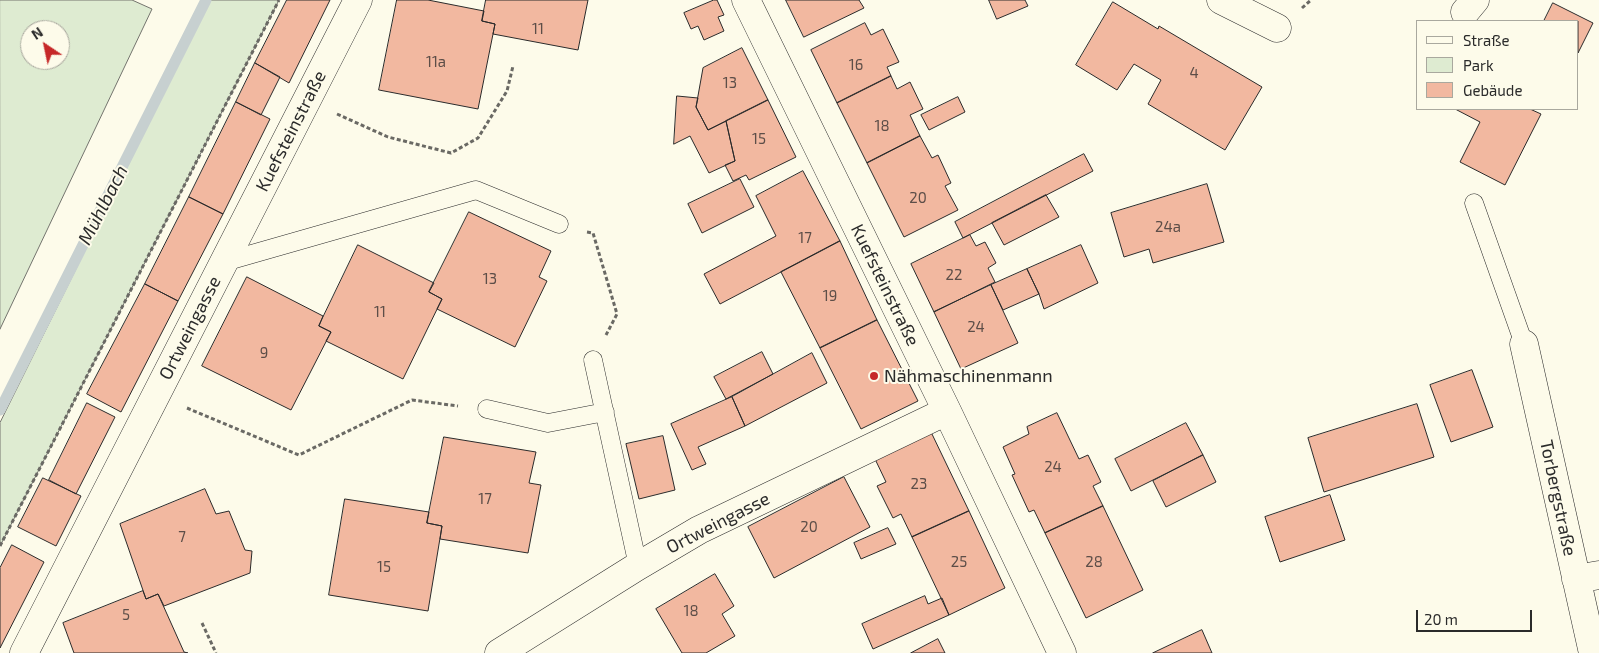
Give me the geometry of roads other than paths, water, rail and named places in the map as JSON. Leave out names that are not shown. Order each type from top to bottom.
[{"type":"street","name":"Kuefsteinstraße","points":[[224,262],[358,0]]},
{"type":"street","name":"Kuefsteinstraße","points":[[746,0],[947,411],[1062,653]]},
{"type":"street","points":[[1221,0],[1277,28]]},
{"type":"street","name":"Ortweingasse","points":[[24,653],[224,262]]},
{"type":"street","name":"Torbergstraße","points":[[1524,344],[1587,577],[1593,653]]},
{"type":"street","name":"Ortweingasse","points":[[499,653],[699,530],[947,411]]},
{"type":"lane","name":"Ortweingasse","points":[[224,262],[476,190],[559,224]]},
{"type":"lane","points":[[1474,203],[1524,344]]},
{"type":"lane","points":[[593,360],[638,566]]},
{"type":"lane","points":[[487,410],[548,423],[605,412]]},
{"type":"waterway","name":"Mühlbach","points":[[0,410],[206,0]]},
{"type":"place","name":"Nähmaschinenmann","points":[[874,376]]}]
